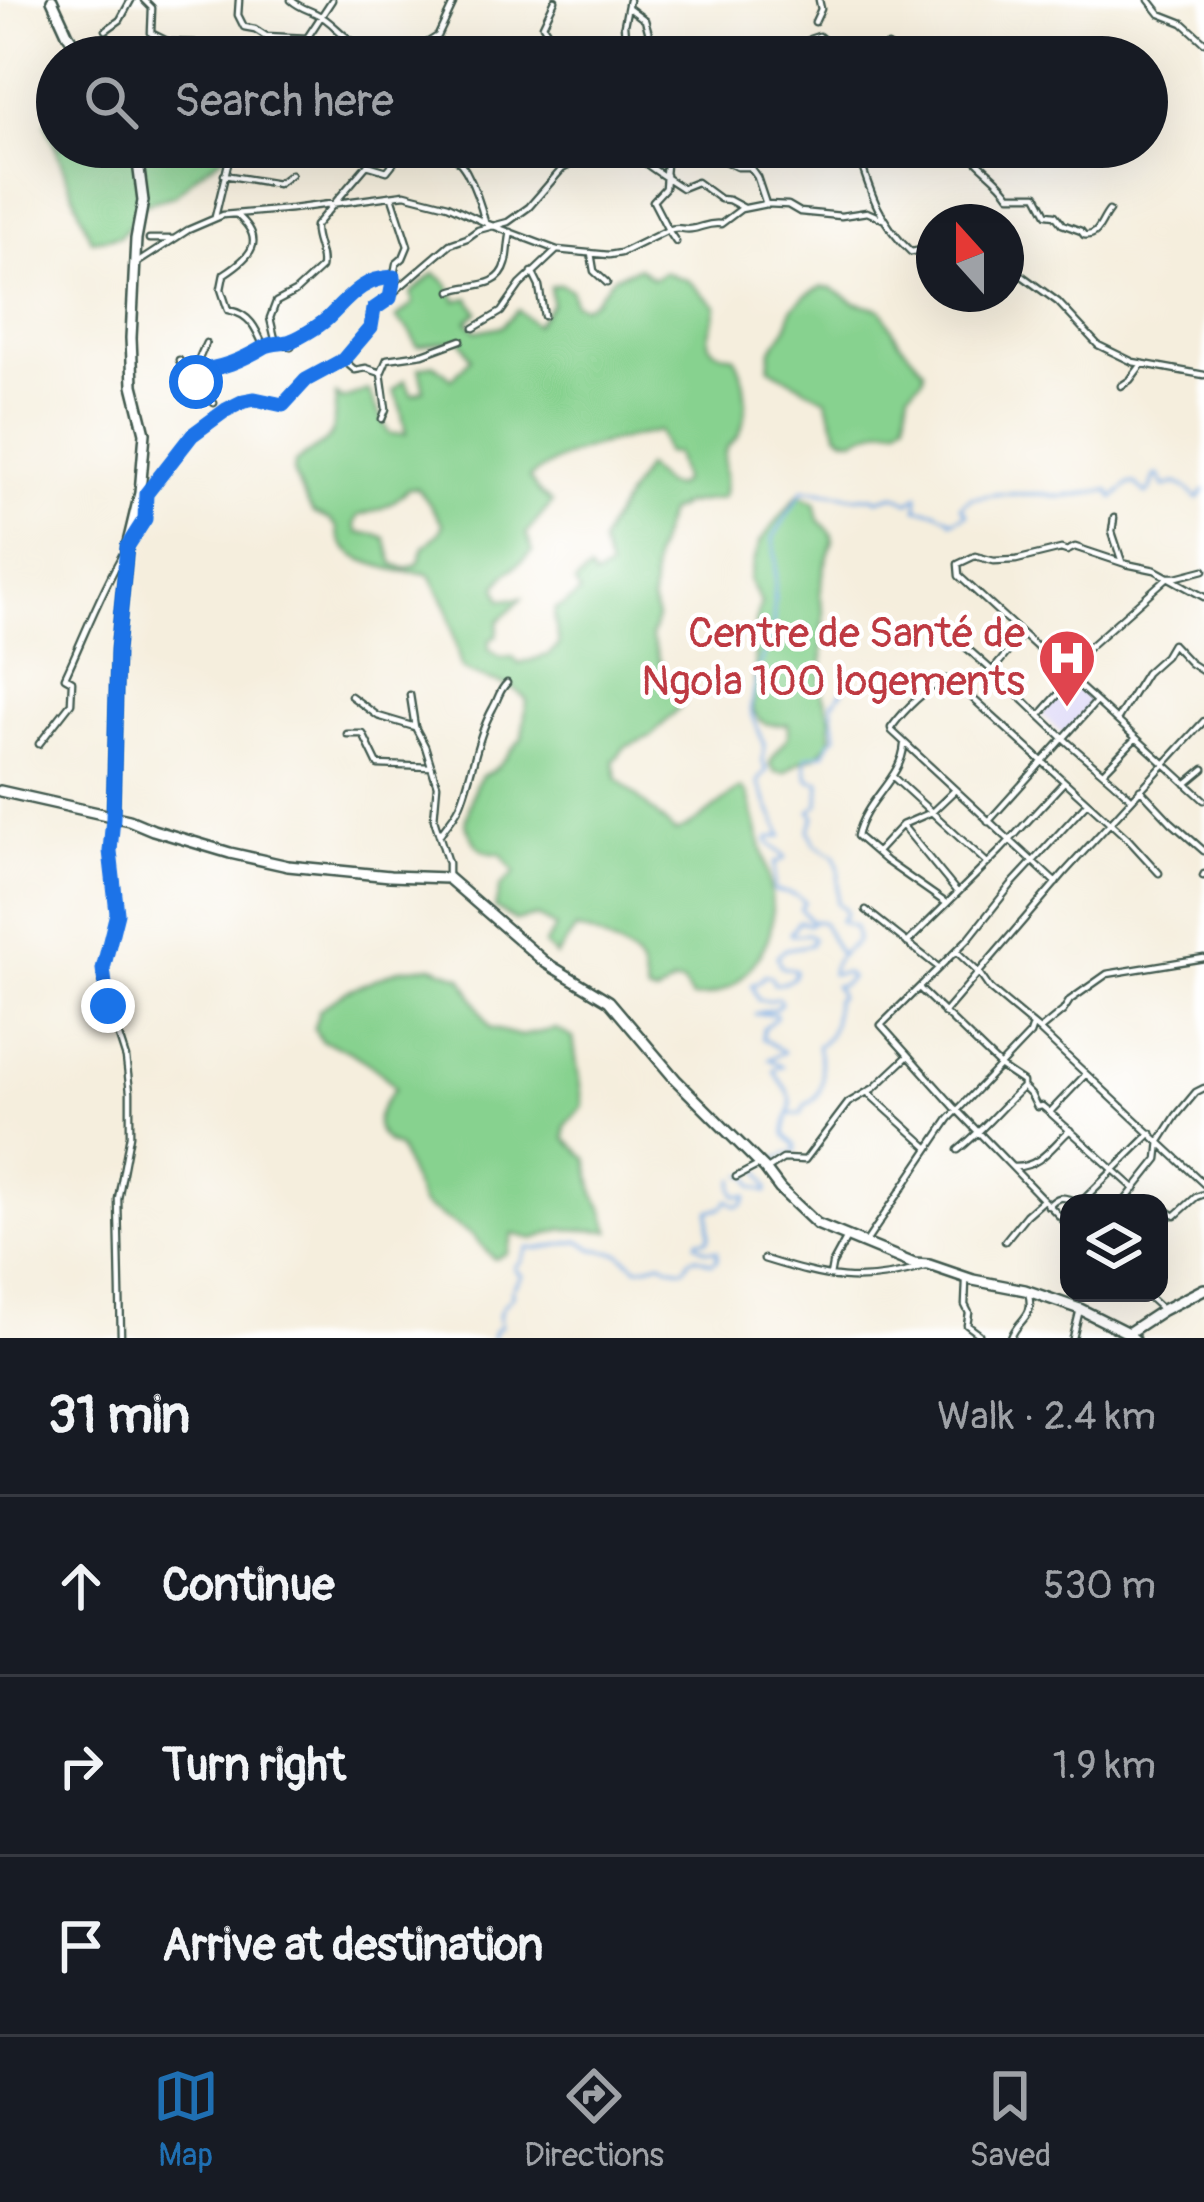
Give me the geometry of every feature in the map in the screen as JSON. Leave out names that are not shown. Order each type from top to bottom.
[{"type":"street","points":[[52,0],[69,36]]},
{"type":"street","points":[[106,30],[120,20],[131,0]]},
{"type":"street","points":[[144,0],[152,8],[151,33],[157,36]]},
{"type":"street","points":[[239,0],[238,15],[244,27],[266,36]]},
{"type":"street","points":[[291,0],[301,9],[320,14],[346,36]]},
{"type":"street","points":[[308,36],[332,0]]},
{"type":"street","points":[[438,36],[455,0]]},
{"type":"street","points":[[550,36],[543,25],[555,0]]},
{"type":"street","points":[[815,22],[819,0]]},
{"type":"street","points":[[1149,0],[1160,14],[1183,23],[1204,41]]},
{"type":"street","points":[[625,36],[629,4]]},
{"type":"street","points":[[629,4],[645,20],[650,36]]},
{"type":"street","points":[[121,1338],[118,1199],[130,1135],[130,1092],[103,969],[117,913],[110,851],[117,650],[145,433],[133,385],[131,338],[143,192],[139,168]]},
{"type":"street","points":[[214,219],[226,168]]},
{"type":"street","points":[[276,343],[270,318],[276,302],[321,268],[314,230],[365,168]]},
{"type":"street","points":[[465,168],[485,222]]},
{"type":"street","points":[[39,744],[71,703],[72,681],[65,676],[102,590],[145,519],[146,494],[192,435],[244,401],[283,405],[306,380],[343,360],[371,327],[374,309],[407,287],[450,244],[508,222],[526,210],[564,168]]},
{"type":"street","points":[[648,168],[682,188],[697,182],[720,199],[744,208]]},
{"type":"street","points":[[666,168],[665,188],[653,201],[676,242]]},
{"type":"street","points":[[751,168],[766,203]]},
{"type":"street","points":[[863,168],[872,201],[910,251],[916,250]]},
{"type":"street","points":[[982,168],[1010,195],[1037,195],[1048,214],[1055,214],[1071,229],[1092,236],[1109,212]]},
{"type":"street","points":[[224,175],[278,184],[291,174]]},
{"type":"street","points":[[134,265],[214,219],[405,194],[556,250],[609,255],[677,226],[721,224],[744,208],[766,203],[842,216],[867,212],[885,220]]},
{"type":"street","points":[[390,298],[396,264],[408,246],[392,196]]},
{"type":"street","points":[[236,214],[251,230],[254,243],[244,260],[224,274],[222,298],[228,310],[244,314],[264,347]]},
{"type":"street","points":[[451,291],[493,282],[507,260],[511,232]]},
{"type":"street","points":[[149,239],[179,238]]},
{"type":"street","points":[[474,328],[502,312],[515,291],[556,250]]},
{"type":"street","points":[[591,253],[593,271],[607,283]]},
{"type":"street","points":[[532,272],[544,316]]},
{"type":"street","points":[[179,360],[187,371],[220,369],[264,347],[289,345],[374,278],[394,277]]},
{"type":"street","points":[[1024,277],[1062,305],[1098,345],[1131,362],[1204,375]]},
{"type":"street","points":[[382,419],[386,409],[381,373],[387,358],[423,354],[461,340]]},
{"type":"street","points":[[206,344],[194,372],[196,382],[214,403]]},
{"type":"street","points":[[343,360],[356,370],[381,373]]},
{"type":"street","points":[[1121,386],[1142,364]]},
{"type":"street","points":[[184,387],[196,382]]},
{"type":"street","points":[[1114,518],[1112,532],[1122,562]]},
{"type":"street","points":[[1204,597],[1149,567],[1075,547],[1016,560],[975,556],[958,564],[959,576],[1204,800]]},
{"type":"street","points":[[1063,670],[1168,577],[1204,570]]},
{"type":"street","points":[[993,670],[1022,635]]},
{"type":"street","points":[[957,640],[1132,800]]},
{"type":"street","points":[[1117,719],[1146,673],[1173,643],[1204,672]]},
{"type":"street","points":[[1056,883],[892,730],[938,683],[952,680],[1159,873]]},
{"type":"street","points":[[1040,715],[1071,680]]},
{"type":"street","points":[[439,836],[460,806],[472,778],[485,720],[507,683]]},
{"type":"street","points":[[410,695],[415,727],[437,785],[434,819],[450,869],[448,878]]},
{"type":"street","points":[[351,696],[379,716],[415,727]]},
{"type":"street","points":[[988,822],[1096,702]]},
{"type":"street","points":[[944,1013],[1204,721]]},
{"type":"street","points":[[347,734],[363,734],[378,765],[385,768],[431,767]]},
{"type":"street","points":[[1105,771],[1136,738]]},
{"type":"street","points":[[903,742],[903,755],[892,776],[866,810],[859,840],[946,903]]},
{"type":"street","points":[[1186,784],[1204,769]]},
{"type":"street","points":[[892,776],[986,862]]},
{"type":"street","points":[[907,943],[1064,782]]},
{"type":"street","points":[[876,853],[902,825],[932,812],[956,790]]},
{"type":"street","points":[[1140,790],[1204,851]]},
{"type":"street","points":[[0,791],[288,866],[448,878],[546,963],[609,1001],[676,1080],[817,1224],[914,1264],[1075,1307],[1131,1336],[1163,1310],[1204,1289]]},
{"type":"street","points":[[1060,1217],[881,1025],[984,922],[1088,802]]},
{"type":"street","points":[[902,825],[957,892]]},
{"type":"street","points":[[866,910],[938,968]]},
{"type":"street","points":[[956,951],[990,989],[1204,1184]]},
{"type":"street","points":[[864,1245],[956,1110],[1036,1028],[1107,974],[1204,958]]},
{"type":"street","points":[[919,988],[999,1066],[1023,1082],[1037,1107],[1042,1106],[1135,1189]]},
{"type":"street","points":[[736,1177],[783,1159],[805,1160],[848,1102],[908,1057]]},
{"type":"street","points":[[1049,1112],[1086,1074]]},
{"type":"street","points":[[958,1150],[1023,1088]]},
{"type":"street","points":[[1131,1194],[1158,1159],[1160,1142],[1190,1098],[1204,1088]]},
{"type":"street","points":[[867,1092],[928,1148]]},
{"type":"street","points":[[1013,1167],[1038,1162],[1070,1130]]},
{"type":"street","points":[[1005,1241],[1026,1215],[1045,1203],[1065,1197],[1082,1202],[1151,1132]]},
{"type":"street","points":[[1168,1211],[1175,1216],[1204,1194]]},
{"type":"street","points":[[830,1276],[847,1239]]},
{"type":"street","points":[[764,1258],[856,1280],[929,1265]]},
{"type":"street","points":[[967,1278],[967,1325],[980,1334],[976,1338]]},
{"type":"street","points":[[1011,1338],[1032,1304],[1028,1292]]},
{"type":"street","points":[[1072,1338],[1074,1302]]},
{"type":"street","points":[[1154,1302],[1163,1310]]},
{"type":"shaded area","name":"Centre de Santé de Ngola 100 logements","points":[[1070,683],[1092,703],[1064,735],[1041,715]]},
{"type":"green space","points":[[63,168],[206,168],[174,196],[143,204],[119,236],[91,240]]},
{"type":"green space","points":[[639,267],[653,279],[664,272],[689,281],[716,306],[709,343],[734,356],[745,394],[742,426],[724,455],[722,498],[684,504],[668,513],[654,557],[652,601],[657,618],[651,637],[668,683],[684,703],[651,736],[625,747],[614,761],[617,778],[675,832],[741,788],[748,795],[770,885],[769,935],[738,981],[699,998],[692,998],[682,983],[673,983],[657,995],[648,993],[634,958],[583,931],[576,929],[556,956],[544,945],[556,928],[537,916],[516,921],[495,908],[500,887],[515,873],[501,854],[477,846],[465,823],[475,786],[522,738],[527,700],[512,688],[461,668],[447,608],[430,575],[379,566],[351,553],[337,527],[313,513],[293,472],[295,463],[332,433],[336,395],[342,400],[368,390],[389,434],[406,434],[393,391],[405,380],[412,395],[424,390],[419,368],[434,364],[452,379],[471,358],[460,339],[417,346],[396,318],[413,304],[411,293],[435,273],[448,284],[456,301],[469,298],[478,312],[467,321],[477,331],[502,326],[518,310],[535,325],[552,304],[550,287],[560,284],[571,290],[574,303],[583,306],[594,301],[613,277]],"holes":[[[659,431],[665,453],[675,453],[682,481],[675,487],[665,485],[645,467],[601,544],[609,569],[595,578],[589,571],[575,583],[580,593],[555,609],[559,646],[548,655],[519,664],[513,657],[500,657],[489,650],[499,621],[522,598],[501,600],[497,586],[533,551],[526,534],[552,503],[529,478],[575,453]],[[408,488],[421,492],[443,524],[424,547],[418,564],[406,569],[394,564],[385,538],[358,533],[355,524],[358,516],[385,506]]]},
{"type":"green space","points":[[821,287],[881,309],[899,341],[924,369],[923,378],[909,391],[906,419],[899,426],[845,438],[838,433],[826,399],[769,368],[771,350],[787,327],[792,309]]},
{"type":"green space","points":[[798,495],[815,502],[819,520],[833,541],[820,595],[824,613],[822,691],[831,717],[830,741],[817,756],[785,773],[775,772],[770,764],[788,736],[788,724],[766,723],[752,706],[755,628],[761,603],[749,579],[760,542]]},
{"type":"green space","points":[[432,966],[462,977],[490,1028],[521,1036],[556,1029],[573,1038],[583,1106],[565,1126],[565,1139],[587,1158],[595,1196],[610,1231],[563,1229],[534,1239],[513,1234],[507,1253],[494,1259],[472,1235],[421,1204],[399,1148],[381,1136],[378,1128],[379,1113],[395,1088],[362,1059],[321,1041],[314,1028],[319,1010],[346,991],[400,969]]},
{"type":"waterway","points":[[765,1164],[796,1150],[785,1135],[790,1096],[774,1070],[783,1066],[769,1059],[784,1052],[762,1038],[763,1028],[776,1014],[755,1014],[781,1003],[778,998],[758,1000],[752,985],[765,975],[774,984],[791,979],[795,970],[781,967],[777,956],[786,949],[810,945],[813,939],[790,933],[799,921],[812,922],[800,909],[805,902],[794,894],[774,891],[775,863],[786,858],[768,842],[782,836],[758,782],[767,770],[764,744],[750,709],[773,631],[773,538],[803,490],[877,500],[895,495],[909,502],[918,495],[917,509],[936,511],[951,522],[967,514],[961,506],[971,498],[998,494],[1062,497],[1109,490],[1114,498],[1129,484],[1146,494],[1159,475],[1164,487],[1176,483],[1198,499],[1204,490]]},
{"type":"waterway","points":[[792,1114],[801,1114],[821,1087],[817,1046],[832,1026],[839,997],[834,986],[850,978],[846,973],[831,974],[832,968],[857,941],[855,927],[840,921],[846,914],[837,903],[835,856],[815,844],[809,830],[815,816],[810,811],[819,804],[820,782],[810,780],[806,763],[806,757],[825,753],[836,736],[832,703],[850,674],[845,668]]},
{"type":"waterway","points":[[814,921],[822,922],[839,953]]},
{"type":"waterway","points":[[743,1175],[749,1176],[753,1187],[767,1192],[760,1171]]},
{"type":"waterway","points":[[514,1286],[522,1275],[515,1266],[528,1248],[581,1241],[593,1249],[619,1253],[638,1268],[661,1262],[684,1269],[697,1257],[712,1263],[717,1251],[696,1244],[709,1237],[709,1211],[728,1200],[737,1207],[743,1204],[747,1196],[736,1196],[735,1179]]},
{"type":"waterway","points":[[492,1338],[501,1326],[500,1313],[512,1289]]},
{"type":"place","name":"Centre de Santé de Ngola 100 logements","points":[[1067,709]]},
{"type":"route","points":[[108,1006],[103,969],[117,913],[110,851],[117,650],[127,547],[145,519],[146,494],[192,435],[226,410],[255,399],[283,405],[314,374],[343,360],[371,327],[374,309],[390,298],[394,277],[374,278],[288,343],[264,347],[220,369],[194,370],[196,382]]}]
